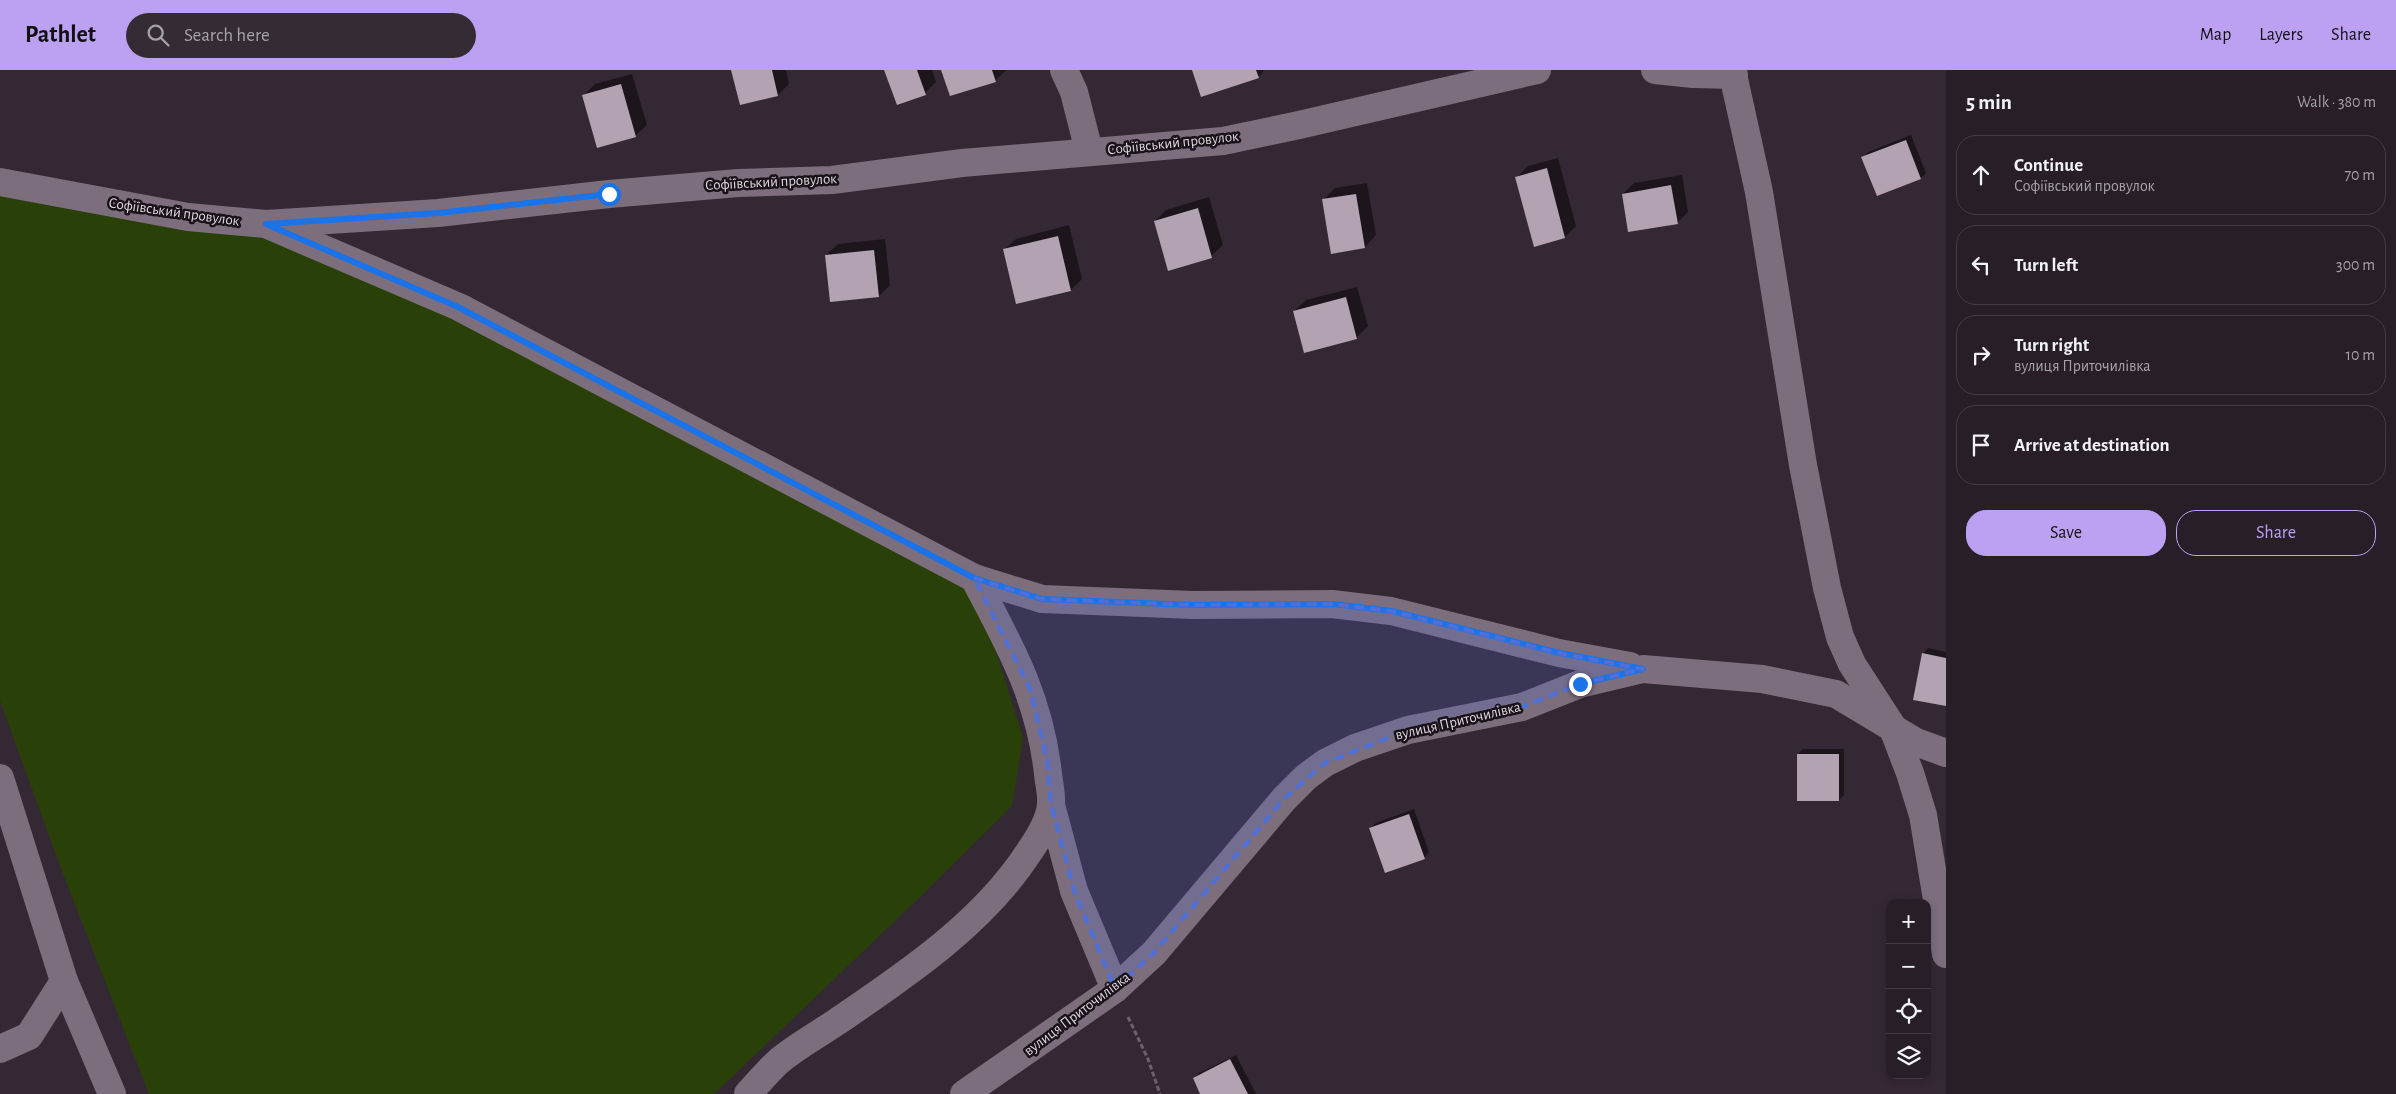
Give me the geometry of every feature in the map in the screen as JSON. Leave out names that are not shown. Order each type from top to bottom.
[{"type":"street","points":[[1064,70],[1074,92],[1088,151]]},
{"type":"street","name":"Софіївський провулок","points":[[0,182],[188,218],[266,224],[438,213],[609,194],[738,183],[832,180],[962,163],[1223,140],[1299,125],[1537,70]]},
{"type":"street","points":[[1655,70],[1693,74],[1733,72],[1759,192],[1803,465],[1827,588],[1840,637],[1852,664],[1892,726],[1910,773],[1923,815],[1946,954]]},
{"type":"street","points":[[266,224],[458,307],[974,578],[1042,599],[1193,605],[1332,604],[1392,611],[1560,653],[1643,669]]},
{"type":"street","points":[[974,578],[1030,689],[1043,742],[1052,805],[1074,891],[1115,989]]},
{"type":"street","name":"вулиця Приточилівка","points":[[964,1094],[1115,989],[1154,954],[1284,799],[1306,777],[1324,763],[1356,748],[1408,730],[1522,707],[1580,684],[1643,669],[1762,679],[1818,689],[1845,698],[1916,742],[1946,753]]},
{"type":"street","points":[[0,778],[64,981],[112,1094]]},
{"type":"street","points":[[748,1094],[778,1062],[913,969],[972,918],[1001,888],[1023,861],[1039,836],[1052,805]]},
{"type":"street","points":[[0,1049],[29,1036],[64,981]]},
{"type":"path","points":[[1115,989],[1148,1058],[1160,1094]]},
{"type":"highlighted area","points":[[974,578],[1042,599],[1193,605],[1332,604],[1391,611],[1559,653],[1643,669],[1580,684],[1522,707],[1408,730],[1325,763],[1284,799],[1154,953],[1115,989],[1074,891],[1051,805],[1047,761],[1030,689]]},
{"type":"green space","points":[[0,176],[276,215],[944,565],[983,610],[1023,738],[1012,806],[919,898],[714,1094],[149,1094],[60,866],[0,701]]},
{"type":"building","points":[[731,70],[772,70],[778,96],[740,105]]},
{"type":"building","points":[[884,70],[917,70],[926,95],[897,105]]},
{"type":"building","points":[[941,70],[992,70],[996,82],[950,96]]},
{"type":"building","points":[[1192,70],[1256,70],[1259,78],[1201,97]]},
{"type":"building","points":[[621,84],[636,137],[597,148],[582,95]]},
{"type":"building","points":[[1906,140],[1921,179],[1877,196],[1861,157]]},
{"type":"building","points":[[1547,168],[1565,238],[1534,247],[1515,177]]},
{"type":"building","points":[[1671,185],[1678,224],[1628,232],[1622,194]]},
{"type":"building","points":[[1356,194],[1365,248],[1331,254],[1322,199]]},
{"type":"building","points":[[1198,208],[1212,258],[1168,271],[1154,221]]},
{"type":"building","points":[[1058,236],[1071,291],[1016,304],[1003,249]]},
{"type":"building","points":[[874,250],[879,297],[830,302],[825,255]]},
{"type":"building","points":[[1346,297],[1357,339],[1304,353],[1293,311]]},
{"type":"building","points":[[1922,653],[1946,658],[1946,706],[1913,700]]},
{"type":"building","points":[[1797,754],[1839,754],[1839,801],[1797,801]]},
{"type":"building","points":[[1409,814],[1425,859],[1385,873],[1369,828]]},
{"type":"building","points":[[1230,1059],[1248,1094],[1200,1094],[1193,1078]]},
{"type":"route","points":[[609,194],[438,213],[266,224],[458,307],[666,414],[974,578],[1042,599],[1193,605],[1332,604],[1392,611],[1560,653],[1643,669],[1610,675],[1580,684]]}]
